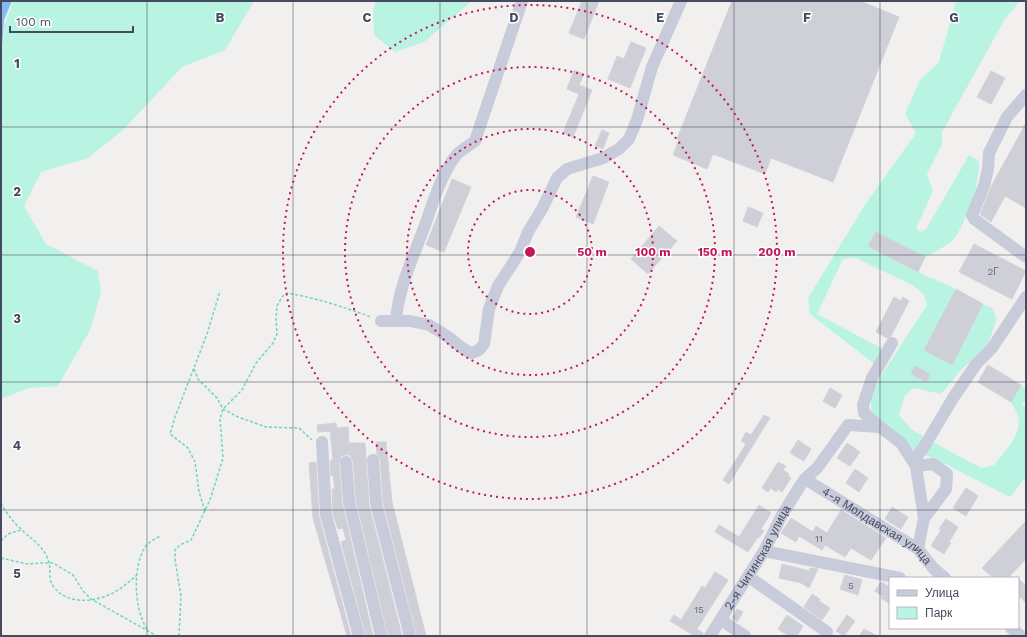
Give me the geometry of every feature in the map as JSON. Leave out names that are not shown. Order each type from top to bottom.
[{"type":"street","points":[[396,321],[399,297],[440,185],[454,157],[475,141],[522,1]]},
{"type":"street","points":[[381,321],[410,321],[429,325],[448,336],[465,350],[472,353],[480,350],[484,344],[488,309],[498,286],[520,252],[528,232],[542,209],[557,178],[567,169],[603,158],[620,149],[629,139],[637,120],[652,67],[681,1]]},
{"type":"street","points":[[1026,95],[1007,117],[989,153],[988,169],[984,186],[972,215],[974,219],[1026,257]]},
{"type":"street","points":[[914,464],[953,398],[977,363],[992,348],[1026,297]]},
{"type":"street","points":[[892,343],[872,378],[863,405],[864,413],[901,444],[914,464],[924,518],[918,549]]},
{"type":"street","name":"2-я Читинская улица","points":[[710,636],[749,577],[782,515],[805,479],[818,467],[848,425],[880,427]]},
{"type":"street","points":[[323,445],[326,515],[359,636]]},
{"type":"street","points":[[372,460],[376,503],[410,636]]},
{"type":"street","points":[[346,462],[349,501],[381,636]]},
{"type":"street","points":[[914,464],[933,464],[947,474],[946,488],[924,518]]},
{"type":"street","name":"4-я Молдавская улица","points":[[805,479],[918,549],[934,569],[944,577]]},
{"type":"street","points":[[764,551],[895,577]]},
{"type":"street","points":[[749,577],[828,632]]},
{"type":"street","points":[[721,620],[745,636]]},
{"type":"path","points":[[205,510],[199,492],[195,462],[188,448],[170,434],[175,417],[207,334],[220,291]]},
{"type":"path","points":[[179,636],[181,596],[175,560],[175,550],[180,545],[191,540],[214,489],[223,458],[220,419],[223,409],[242,390],[256,363],[274,343],[277,334],[277,306],[282,297],[286,293],[339,306],[381,321]]},
{"type":"path","points":[[194,369],[198,378],[217,398],[223,409],[238,417],[266,427],[300,428],[323,445]]},
{"type":"path","points":[[1,503],[21,530],[33,539],[43,550],[49,563],[52,586],[61,594],[71,599],[92,599],[115,592],[137,575]]},
{"type":"path","points":[[1,541],[8,534],[21,530]]},
{"type":"path","points":[[148,630],[142,621],[138,606],[136,592],[137,575],[141,554],[147,544],[162,536]]},
{"type":"path","points":[[1,558],[27,564],[53,563],[64,568],[73,575],[83,591],[92,599],[157,636]]},
{"type":"green space","points":[[13,1],[254,1],[225,50],[182,67],[123,130],[88,158],[41,172],[24,206],[46,244],[98,271],[101,293],[90,330],[58,386],[29,388],[1,399],[1,62],[4,26]]},
{"type":"green space","points":[[376,1],[472,1],[424,42],[395,52],[374,35],[373,9]]},
{"type":"green space","points":[[956,1],[1020,1],[1005,19],[942,132],[942,144],[927,174],[933,191],[916,229],[921,232],[926,229],[969,155],[979,161],[979,170],[972,202],[964,222],[954,239],[925,257],[876,232],[868,246],[918,272],[956,289],[924,350],[951,364],[983,304],[992,308],[997,319],[989,341],[977,356],[960,371],[941,394],[914,388],[905,395],[899,415],[911,429],[981,468],[994,465],[1012,442],[1018,429],[1018,416],[1011,402],[1021,385],[1026,389],[1026,399],[1022,404],[1026,407],[1026,477],[1010,497],[914,450],[880,424],[871,412],[871,395],[881,376],[927,305],[924,295],[914,286],[854,257],[843,259],[817,314],[883,349],[877,364],[873,363],[810,314],[808,298],[866,203],[916,133],[905,114],[920,80],[939,62]]},
{"type":"water","points":[[1,1],[12,1],[4,20],[1,62]]},
{"type":"building","points":[[582,1],[599,1],[584,39],[569,33]]},
{"type":"building","points":[[732,1],[860,1],[899,17],[833,182],[771,158],[765,174],[713,154],[707,169],[673,155],[679,140],[677,139]]},
{"type":"building","points":[[631,42],[646,48],[630,88],[608,79],[617,56],[624,59]]},
{"type":"building","points":[[574,70],[584,74],[579,85],[592,90],[573,137],[563,133],[579,94],[567,89]]},
{"type":"building","points":[[991,71],[1005,78],[991,104],[977,97]]},
{"type":"building","points":[[1026,123],[1026,208],[1005,196],[991,222],[980,214],[992,185]]},
{"type":"building","points":[[602,130],[609,133],[603,149],[595,146]]},
{"type":"building","points":[[593,176],[609,182],[593,224],[576,217]]},
{"type":"building","points":[[452,179],[471,187],[444,252],[426,245]]},
{"type":"building","points":[[748,207],[763,213],[757,227],[743,221]]},
{"type":"building","points":[[659,226],[677,241],[648,274],[631,259]]},
{"type":"building","points":[[876,232],[925,257],[918,272],[868,246]]},
{"type":"building","points":[[974,244],[1026,271],[1012,299],[959,272]]},
{"type":"building","points":[[956,289],[983,304],[952,365],[924,350]]},
{"type":"building","points":[[894,297],[901,301],[903,297],[909,301],[891,336],[887,338],[876,332]]},
{"type":"building","points":[[988,365],[1021,385],[1011,402],[978,382]]},
{"type":"building","points":[[915,366],[930,374],[926,382],[911,374]]},
{"type":"building","points":[[830,388],[842,395],[835,408],[823,401]]},
{"type":"building","points":[[764,415],[770,418],[729,484],[723,480],[746,444],[741,441],[746,432],[751,435]]},
{"type":"building","points":[[336,423],[337,428],[348,427],[349,443],[365,443],[369,505],[402,636],[388,636],[356,500],[353,461],[350,455],[345,455],[341,456],[339,462],[342,502],[373,636],[366,636],[341,542],[346,540],[343,528],[338,529],[333,514],[332,489],[335,489],[333,475],[331,476],[330,460],[333,460],[330,431],[318,432],[317,425]]},
{"type":"building","points":[[798,440],[811,449],[804,461],[790,453]]},
{"type":"building","points":[[376,442],[386,442],[392,502],[426,636],[417,636],[383,502],[380,459],[377,454]]},
{"type":"building","points":[[847,443],[860,452],[850,466],[837,458]]},
{"type":"building","points":[[316,462],[319,517],[351,636],[347,636],[313,518],[309,463]]},
{"type":"building","points":[[778,462],[786,466],[783,470],[789,474],[788,476],[791,478],[782,492],[778,489],[776,492],[771,488],[768,492],[762,488]]},
{"type":"building","points":[[855,469],[868,478],[859,492],[846,483]]},
{"type":"building","points":[[966,488],[978,496],[966,516],[953,508]]},
{"type":"building","points":[[759,505],[771,513],[761,529],[764,531],[748,552],[715,532],[719,525],[739,537]]},
{"type":"building","points":[[892,507],[908,517],[901,529],[885,519]]},
{"type":"building","points":[[841,510],[886,538],[871,560],[851,548],[845,557],[825,545],[822,550],[799,536],[796,542],[781,533],[791,518],[813,532],[816,526],[827,533]]},
{"type":"building","points":[[946,519],[958,527],[944,554],[931,546],[941,530],[939,529]]},
{"type":"building","points":[[1026,521],[1026,559],[1009,577],[992,577],[982,568]]},
{"type":"building","points":[[782,564],[809,571],[810,568],[818,569],[809,588],[801,583],[779,578]]},
{"type":"building","points":[[715,572],[728,580],[697,629],[703,633],[703,636],[695,636],[670,621],[674,615],[681,620],[702,586],[705,588]]},
{"type":"building","points":[[845,575],[862,580],[858,595],[840,589]]},
{"type":"building","points":[[1019,579],[1026,586],[1026,603],[1019,596]]},
{"type":"building","points":[[881,582],[889,586],[889,603],[881,598],[882,596],[875,591]]},
{"type":"building","points":[[812,594],[820,599],[819,601],[830,608],[822,620],[804,607]]},
{"type":"building","points":[[737,609],[743,612],[737,622],[732,618]]},
{"type":"building","points":[[787,615],[803,626],[797,636],[789,636],[778,629]]},
{"type":"building","points":[[847,615],[855,621],[844,636],[836,631]]},
{"type":"building","points":[[864,629],[877,636],[859,636]]}]
